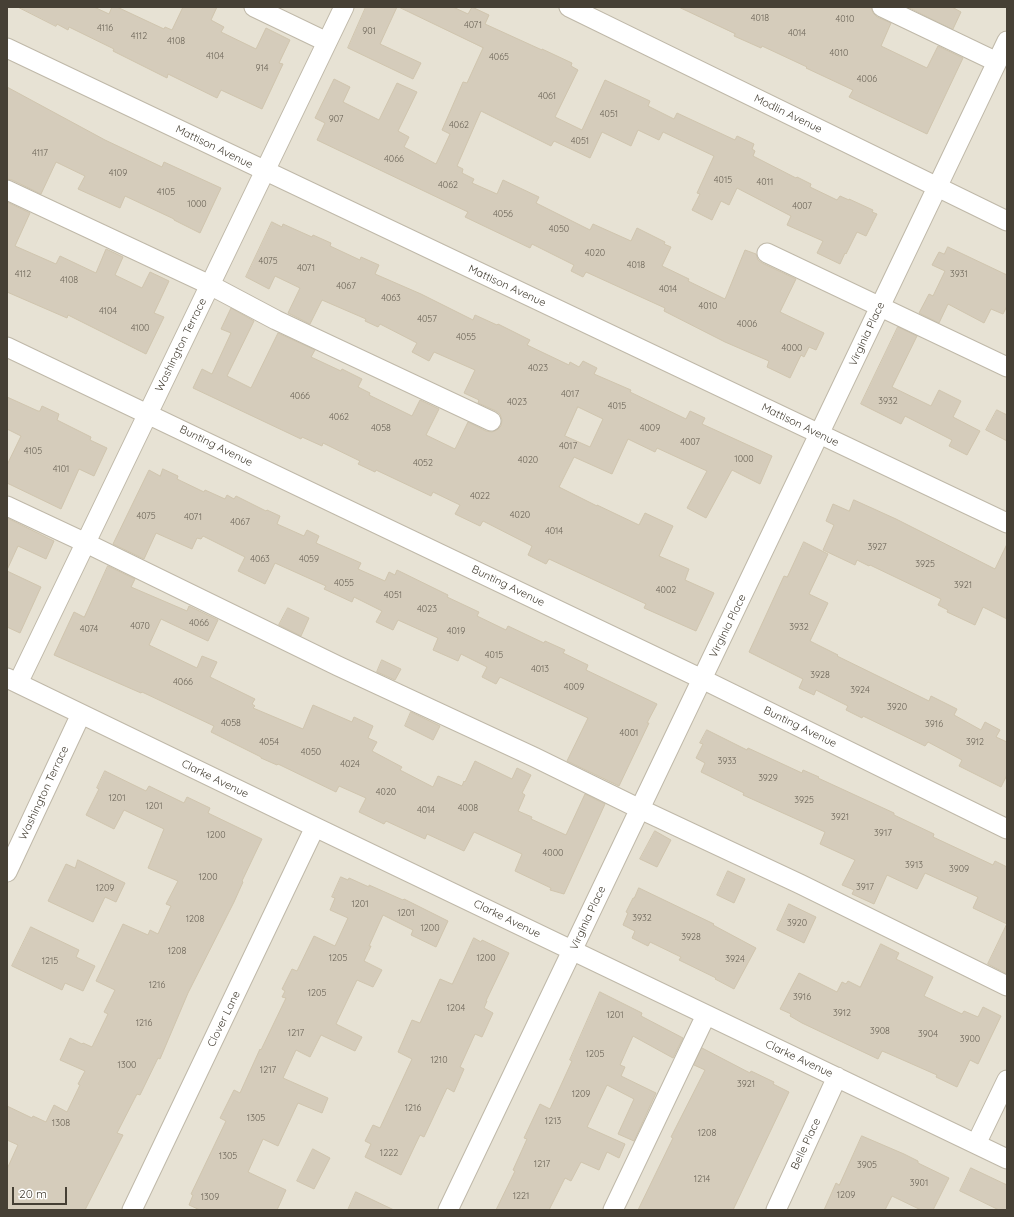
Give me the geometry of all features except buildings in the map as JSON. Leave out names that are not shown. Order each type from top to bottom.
[{"type":"street","points":[[254,7],[327,42]]},
{"type":"street","name":"Washington Terrace","points":[[13,681],[86,543],[344,7]]},
{"type":"street","name":"Modlin Avenue","points":[[569,7],[1007,221]]},
{"type":"street","points":[[882,7],[997,62]]},
{"type":"street","name":"Virginia Place","points":[[448,1210],[1007,42]]},
{"type":"street","name":"Mattison Avenue","points":[[7,48],[265,172],[1007,523]]},
{"type":"street","points":[[7,190],[210,285],[276,320],[492,421]]},
{"type":"street","points":[[767,253],[1007,368]]},
{"type":"street","name":"Bunting Avenue","points":[[7,347],[702,679],[1007,829]]},
{"type":"street","points":[[7,506],[338,666],[534,757],[640,809],[807,887],[1007,986]]},
{"type":"street","name":"Clarke Avenue","points":[[13,681],[1007,1159]]},
{"type":"street","name":"Washington Terrace","points":[[7,872],[81,714]]},
{"type":"street","name":"Clover Lane","points":[[132,1210],[315,827]]},
{"type":"street","points":[[613,1210],[706,1015]]},
{"type":"street","name":"Belle Place","points":[[776,1210],[837,1078]]},
{"type":"street","points":[[976,1144],[1007,1080]]},
{"type":"shaded area","points":[[7,7],[1007,7],[1007,1210],[7,1210]]}]
